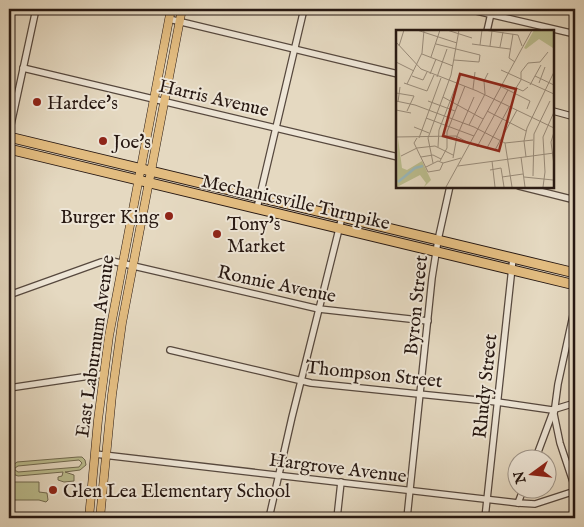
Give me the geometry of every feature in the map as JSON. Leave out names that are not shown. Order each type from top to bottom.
[{"type":"highway","name":"Mechanicsville Turnpike","points":[[9,136],[575,273]]},
{"type":"highway","name":"Mechanicsville Turnpike","points":[[9,148],[575,285]]},
{"type":"main road","points":[[141,169],[171,9]]},
{"type":"main road","points":[[150,171],[182,9]]},
{"type":"main road","name":"East Laburnum Avenue","points":[[89,518],[103,374],[122,263],[141,169]]},
{"type":"main road","name":"East Laburnum Avenue","points":[[100,518],[118,347],[150,171]]},
{"type":"street","points":[[9,136],[36,9]]},
{"type":"street","points":[[257,208],[304,9]]},
{"type":"street","points":[[468,9],[492,12],[575,34]]},
{"type":"street","points":[[487,30],[492,12]]},
{"type":"street","points":[[170,19],[396,74]]},
{"type":"street","name":"Harris Avenue","points":[[23,68],[396,157]]},
{"type":"street","points":[[554,111],[575,117]]},
{"type":"street","name":"Byron Street","points":[[407,518],[436,251],[450,188]]},
{"type":"street","points":[[527,188],[575,200]]},
{"type":"street","points":[[269,518],[342,217]]},
{"type":"street","name":"Rhudy Street","points":[[485,518],[514,258]]},
{"type":"street","name":"Ronnie Avenue","points":[[9,294],[100,262],[112,261],[319,309],[428,321]]},
{"type":"street","points":[[538,450],[554,410],[575,306]]},
{"type":"street","name":"Thompson Street","points":[[170,350],[302,381],[498,402],[554,410],[575,403]]},
{"type":"street","points":[[9,388],[103,374]]},
{"type":"street","points":[[554,410],[560,443],[575,490]]},
{"type":"street","name":"Hargrove Avenue","points":[[95,454],[518,503],[535,504],[575,490]]},
{"type":"street","points":[[337,518],[340,482]]},
{"type":"green space","points":[[82,457],[86,465],[80,470],[65,472],[74,475],[74,481],[64,482],[58,480],[58,477],[62,476],[63,472],[18,476],[13,474],[12,466],[17,462]],"holes":[[[79,460],[82,463],[79,467],[18,472],[15,470],[18,466]]]},
{"type":"green space","points":[[12,482],[39,482],[39,492],[47,493],[48,500],[46,502],[39,500],[12,500]]},
{"type":"place","name":"Hardee's","points":[[37,102]]},
{"type":"place","name":"Joe's","points":[[103,141]]},
{"type":"place","name":"Burger King","points":[[169,216]]},
{"type":"place","name":"Tony's Market","points":[[217,234]]},
{"type":"place","name":"Glen Lea Elementary School","points":[[53,490]]}]
